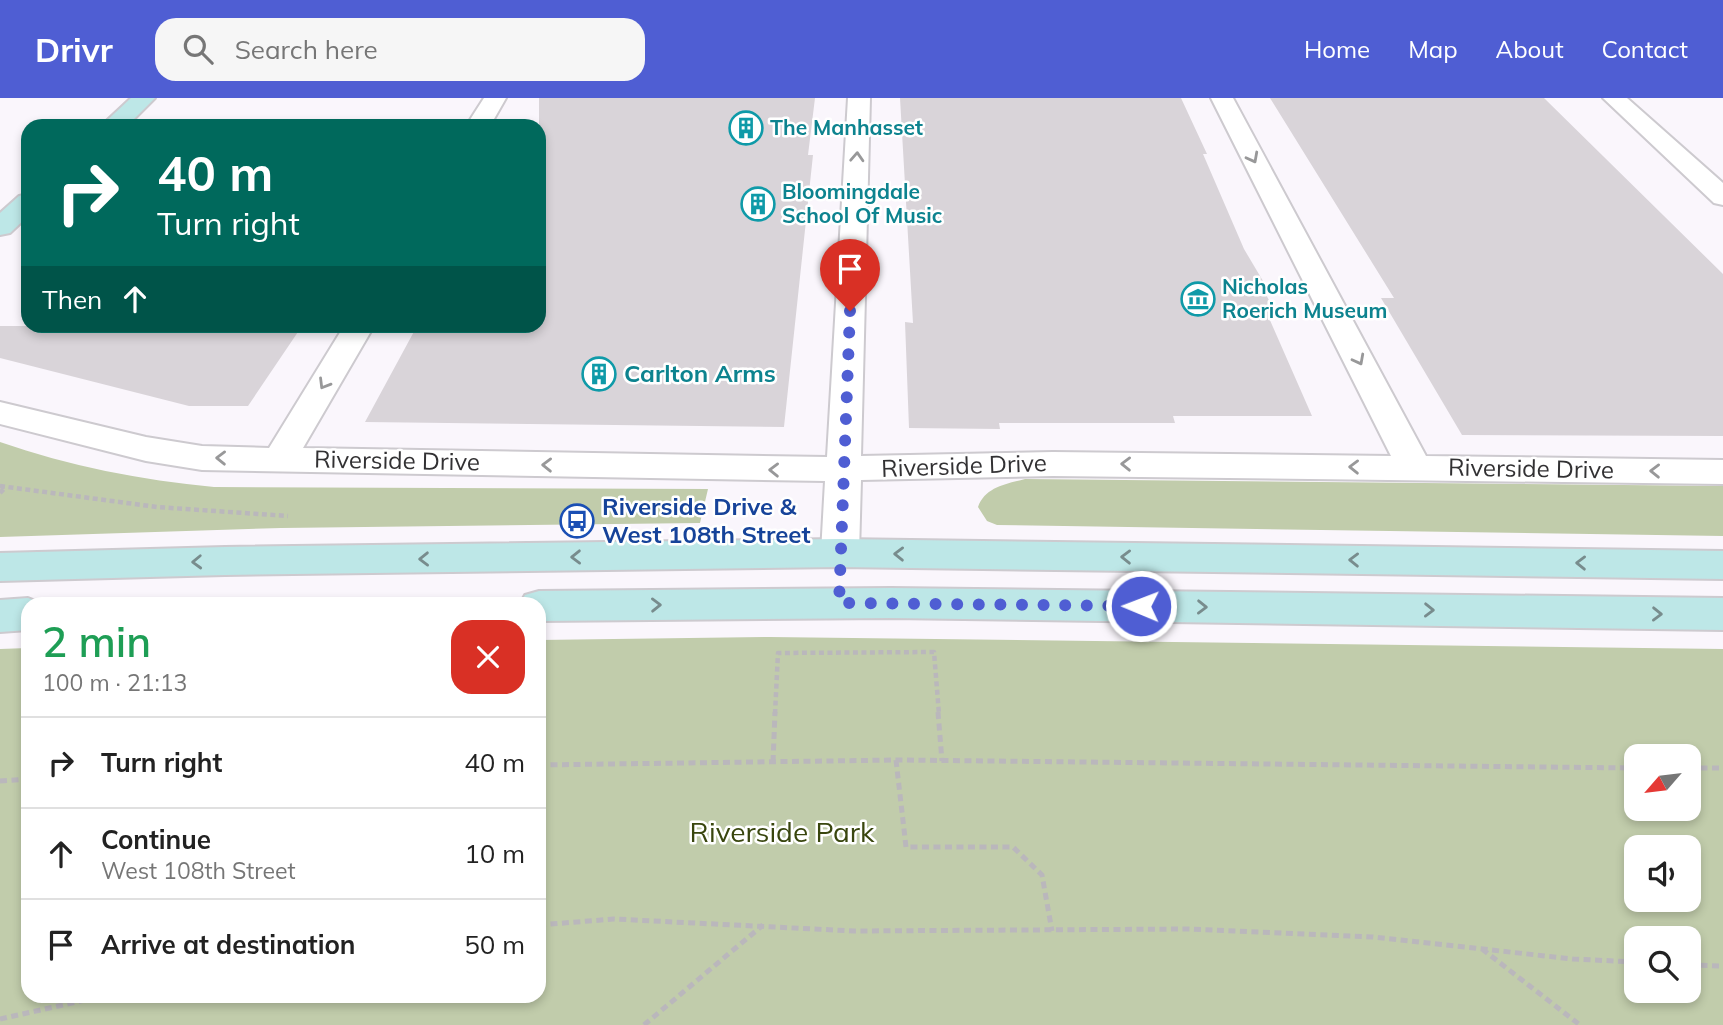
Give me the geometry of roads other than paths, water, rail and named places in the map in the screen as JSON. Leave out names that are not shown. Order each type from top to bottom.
[{"type":"main road","points":[[121,119],[144,98]]},
{"type":"main road","points":[[0,227],[21,208]]},
{"type":"main road","points":[[0,567],[225,561],[840,554],[1723,565]]},
{"type":"main road","points":[[839,603],[840,554]]},
{"type":"main road","points":[[546,606],[839,603],[1723,614]]},
{"type":"main road","points":[[0,615],[21,614]]},
{"type":"street","points":[[482,119],[495,98]]},
{"type":"street","points":[[840,554],[859,98]]},
{"type":"street","points":[[1222,98],[1415,468]]},
{"type":"street","points":[[1614,98],[1723,197]]},
{"type":"street","points":[[279,459],[355,333]]},
{"type":"street","name":"Riverside Drive","points":[[0,413],[146,449],[202,458],[842,470],[1053,464],[1723,472]]},
{"type":"place","name":"The Manhasset","points":[[746,128]]},
{"type":"place","name":"Bloomingdale School Of Music","points":[[758,204]]},
{"type":"place","name":"Nicholas Roerich Museum","points":[[1198,299]]},
{"type":"place","name":"Carlton Arms","points":[[599,374]]},
{"type":"place","name":"Riverside Drive & West 108th Street","points":[[577,521]]},
{"type":"park label","name":"Riverside Park","points":[[782,832]]}]
